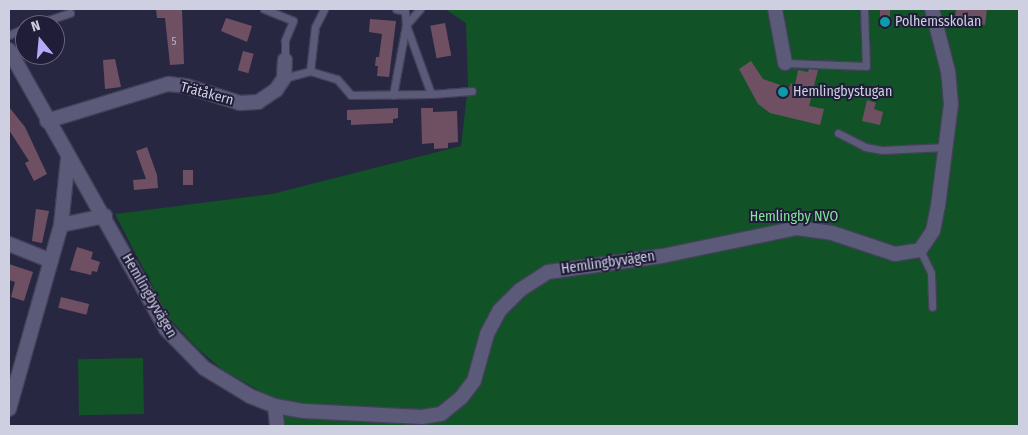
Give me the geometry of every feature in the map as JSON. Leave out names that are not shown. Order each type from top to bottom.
[{"type":"street","points":[[775,9],[786,63]]},
{"type":"street","points":[[920,250],[933,231],[946,147],[950,104],[948,71],[932,9]]},
{"type":"street","name":"Hemlingbyvägen","points":[[9,50],[46,121],[105,216],[173,339],[204,368],[250,396],[276,406],[304,412],[422,417],[441,414],[452,408],[474,381],[487,334],[500,310],[520,290],[548,272],[662,256],[797,228],[832,233],[895,254],[920,250]]},
{"type":"street","points":[[284,78],[285,60]]},
{"type":"street","name":"Trätåkern","points":[[46,121],[168,84],[186,86],[240,103],[258,102],[276,90],[284,78]]},
{"type":"street","points":[[9,409],[12,388],[61,225],[68,158]]},
{"type":"street","points":[[61,225],[105,216]]},
{"type":"street","points":[[9,244],[51,261]]},
{"type":"street","points":[[276,406],[276,426]]},
{"type":"lane","points":[[264,9],[293,20],[285,40],[285,60]]},
{"type":"lane","points":[[310,71],[316,27],[324,9]]},
{"type":"lane","points":[[393,95],[406,25],[405,11],[396,9]]},
{"type":"lane","points":[[406,25],[420,9]]},
{"type":"lane","points":[[786,63],[866,66],[864,9]]},
{"type":"lane","points":[[64,15],[70,13]]},
{"type":"lane","points":[[406,25],[431,94]]},
{"type":"lane","points":[[284,78],[310,71],[337,79],[351,95],[431,94],[472,91]]},
{"type":"lane","points":[[838,132],[866,147],[882,150],[946,147]]},
{"type":"lane","points":[[920,250],[931,273],[932,307]]},
{"type":"green space","name":"Hemlingby NVO","points":[[445,9],[1019,9],[1019,426],[274,426],[272,398],[223,370],[198,349],[169,318],[115,214],[272,194],[461,146],[468,86],[466,23]]},
{"type":"green space","points":[[143,358],[144,414],[79,415],[78,359]]},
{"type":"building","points":[[156,9],[182,9],[184,64],[170,65],[165,18],[157,18]]},
{"type":"building","name":"Polhemsskolan","points":[[880,9],[890,9],[890,28],[880,28]]},
{"type":"building","points":[[956,9],[987,9],[985,25],[955,21]]},
{"type":"building","points":[[226,18],[252,26],[247,42],[221,31]]},
{"type":"building","points":[[370,19],[396,21],[389,77],[377,76],[378,66],[375,66],[376,57],[379,57],[382,34],[369,32]]},
{"type":"building","points":[[445,23],[451,55],[437,58],[430,26]]},
{"type":"building","points":[[243,51],[254,54],[248,73],[238,70]]},
{"type":"building","points":[[115,59],[121,87],[105,89],[103,60]]},
{"type":"building","name":"Hemlingbystugan","points":[[751,61],[763,79],[789,88],[791,83],[795,85],[798,70],[808,72],[809,69],[818,70],[809,106],[824,109],[820,125],[770,113],[758,104],[739,69]]},
{"type":"building","points":[[867,100],[876,103],[874,109],[883,112],[880,125],[862,121]]},
{"type":"building","points":[[9,107],[25,127],[47,174],[34,181],[25,163],[29,161],[9,130]]},
{"type":"building","points":[[398,108],[398,118],[393,119],[393,123],[351,125],[351,120],[347,120],[347,110]]},
{"type":"building","points":[[421,108],[433,108],[433,112],[457,111],[458,142],[448,143],[448,148],[434,149],[434,143],[422,144]]},
{"type":"building","points":[[147,147],[157,175],[158,188],[134,190],[133,180],[146,179],[136,151]]},
{"type":"building","points":[[183,170],[193,170],[193,185],[183,185]]},
{"type":"building","points":[[36,209],[49,211],[42,243],[32,241]]},
{"type":"building","points":[[77,247],[93,252],[91,259],[100,262],[97,272],[92,271],[91,275],[70,270]]},
{"type":"building","points":[[9,264],[33,272],[24,301],[11,297],[15,282],[9,280]]},
{"type":"building","points":[[61,297],[89,304],[86,315],[58,308]]},
{"type":"place","name":"Polhemsskolan","points":[[885,22]]},
{"type":"place","name":"Hemlingbystugan","points":[[783,92]]}]
